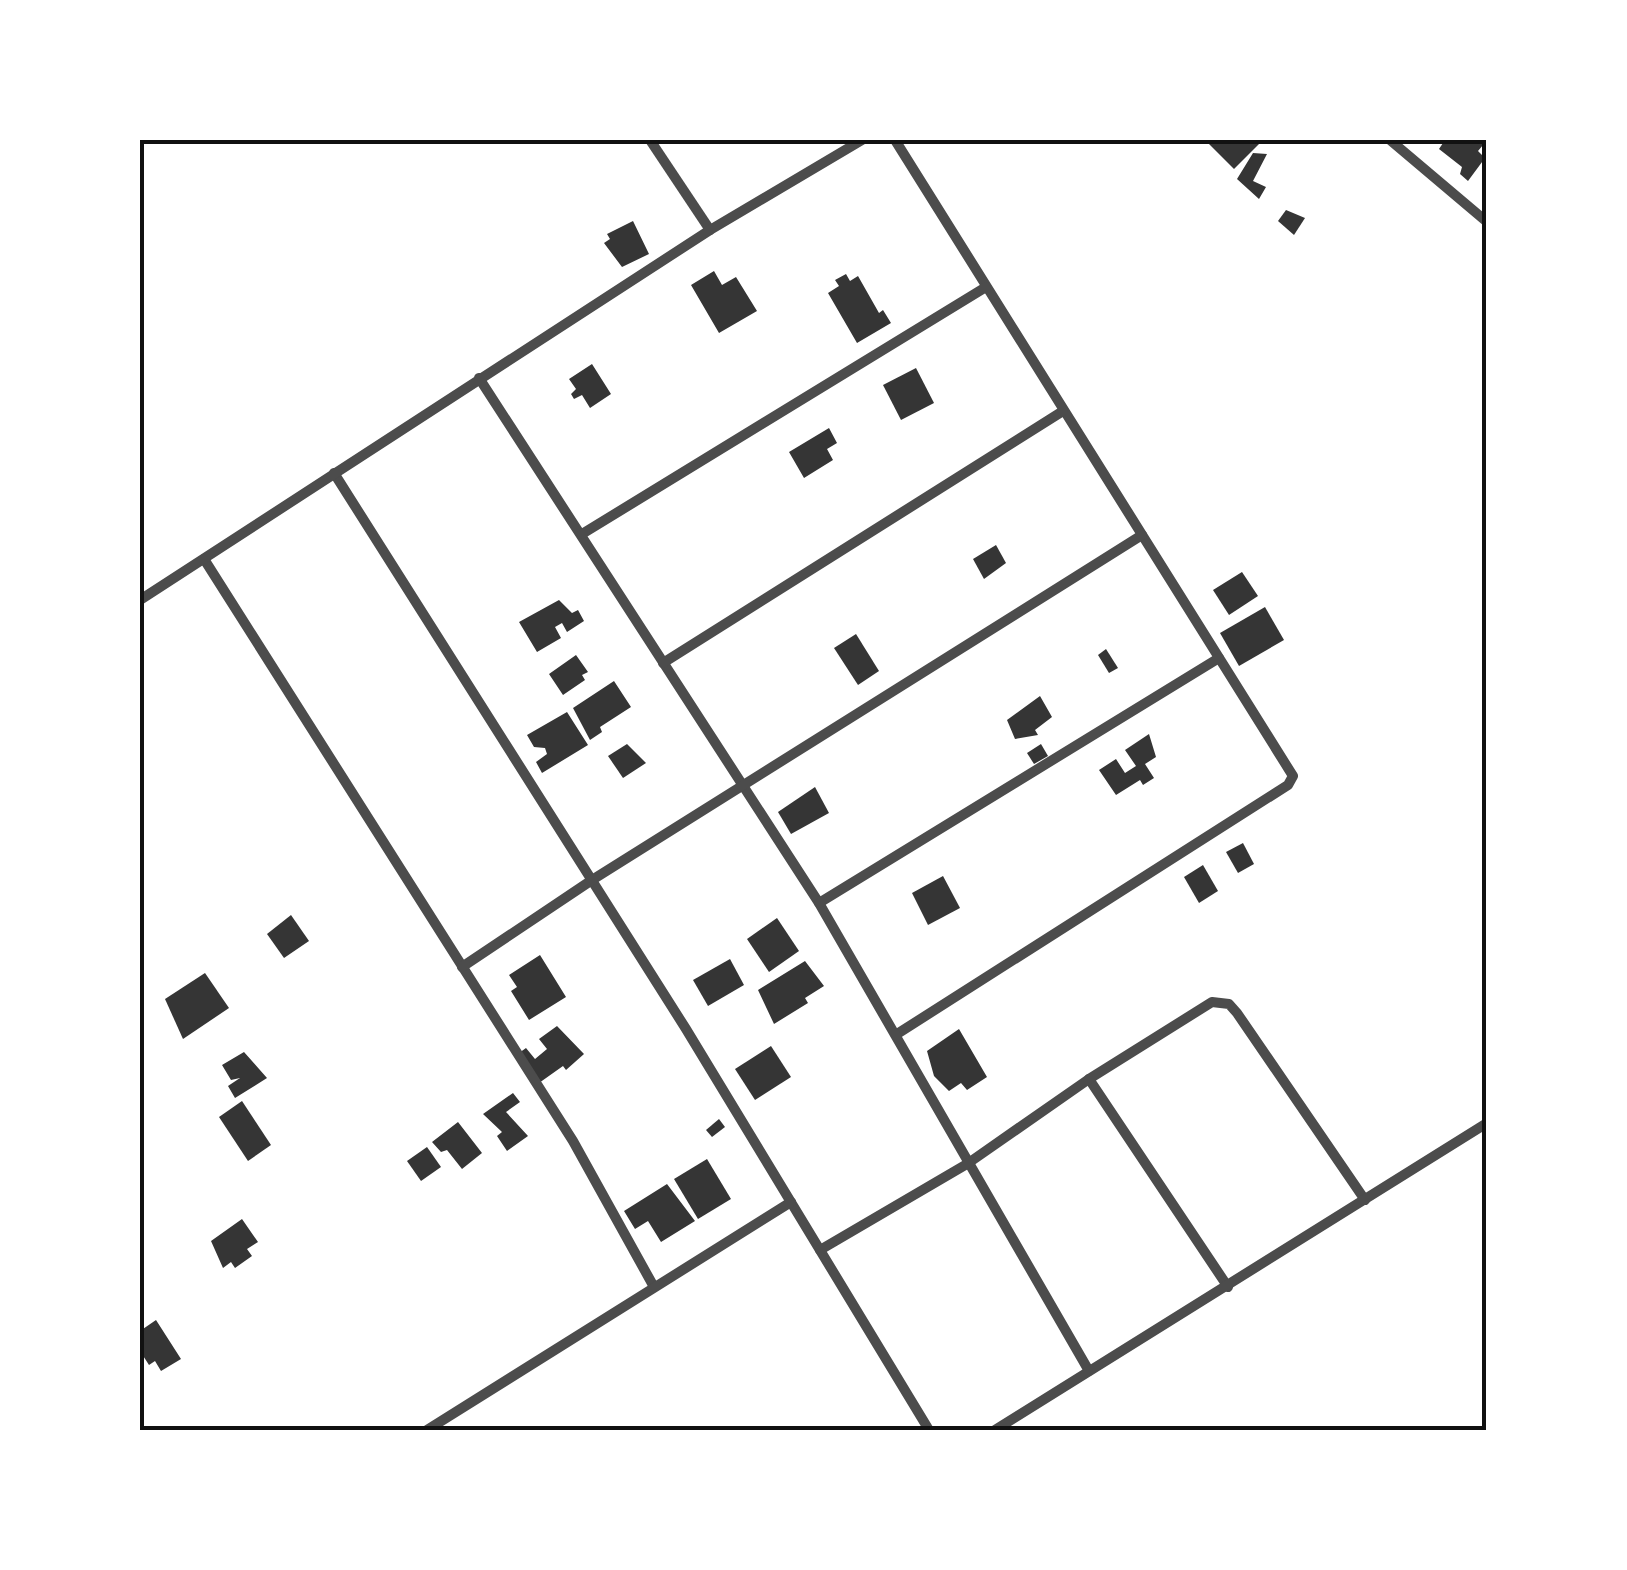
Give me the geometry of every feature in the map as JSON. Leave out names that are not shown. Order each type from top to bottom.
[{"type":"street","points":[[650,140],[710,230]]},
{"type":"street","points":[[140,600],[710,230],[862,140]]},
{"type":"street","points":[[895,140],[1293,776],[1288,785],[896,1034]]},
{"type":"street","points":[[1390,140],[1487,222]]},
{"type":"street","points":[[582,534],[986,287]]},
{"type":"street","points":[[479,378],[819,902],[1089,1371]]},
{"type":"street","points":[[663,662],[1063,411]]},
{"type":"street","points":[[334,473],[592,880],[929,1430]]},
{"type":"street","points":[[462,967],[592,880],[1142,535]]},
{"type":"street","points":[[204,558],[573,1142],[654,1287]]},
{"type":"street","points":[[819,902],[1219,658]]},
{"type":"street","points":[[820,1250],[967,1164],[1089,1079],[1212,1002],[1229,1004],[1366,1200]]},
{"type":"street","points":[[1089,1079],[1228,1286]]},
{"type":"street","points":[[994,1430],[1487,1122]]},
{"type":"street","points":[[426,1430],[792,1202]]},
{"type":"building","points":[[1205,140],[1263,140],[1234,169]]},
{"type":"building","points":[[1445,140],[1477,140],[1483,145],[1478,151],[1485,158],[1468,181],[1460,174],[1462,167],[1439,149]]},
{"type":"building","points":[[1253,153],[1267,154],[1253,181],[1266,187],[1259,199],[1237,179]]},
{"type":"building","points":[[1286,210],[1305,218],[1294,235],[1278,221]]},
{"type":"building","points":[[633,221],[649,254],[622,267],[604,243],[610,239],[607,234]]},
{"type":"building","points":[[714,271],[722,285],[736,277],[757,311],[719,333],[691,285]]},
{"type":"building","points":[[846,274],[850,281],[858,276],[879,313],[883,310],[891,323],[857,343],[828,293],[839,286],[835,280]]},
{"type":"building","points":[[592,364],[611,394],[590,408],[582,395],[574,399],[571,394],[576,389],[569,379]]},
{"type":"building","points":[[916,368],[934,403],[901,420],[883,385]]},
{"type":"building","points":[[829,428],[837,443],[827,449],[833,460],[804,478],[789,452]]},
{"type":"building","points":[[996,545],[1006,563],[984,579],[973,559]]},
{"type":"building","points":[[1242,572],[1258,596],[1229,615],[1213,590]]},
{"type":"building","points":[[559,600],[572,613],[578,610],[584,621],[567,632],[562,623],[555,627],[561,638],[537,652],[519,622]]},
{"type":"building","points":[[1265,607],[1284,640],[1239,666],[1220,633]]},
{"type":"building","points":[[856,634],[879,671],[858,685],[834,648]]},
{"type":"building","points":[[1106,649],[1118,668],[1109,673],[1098,655]]},
{"type":"building","points":[[576,655],[588,672],[582,675],[585,680],[563,695],[549,674]]},
{"type":"building","points":[[614,681],[631,707],[600,727],[602,732],[590,740],[573,708]]},
{"type":"building","points":[[1040,696],[1052,717],[1035,730],[1038,735],[1015,739],[1007,720]]},
{"type":"building","points":[[567,712],[588,745],[542,773],[536,762],[547,754],[545,748],[534,747],[527,735]]},
{"type":"building","points":[[1149,734],[1156,757],[1145,764],[1154,778],[1143,785],[1140,780],[1116,795],[1099,770],[1116,759],[1125,773],[1136,766],[1125,750]]},
{"type":"building","points":[[627,744],[646,763],[623,778],[608,756]]},
{"type":"building","points":[[1041,744],[1048,756],[1034,764],[1027,753]]},
{"type":"building","points":[[815,787],[829,813],[791,834],[778,812]]},
{"type":"building","points":[[1243,843],[1254,864],[1238,873],[1226,852]]},
{"type":"building","points":[[1203,865],[1218,891],[1199,903],[1184,877]]},
{"type":"building","points":[[943,876],[960,908],[928,925],[912,893]]},
{"type":"building","points":[[291,915],[309,941],[284,958],[267,934]]},
{"type":"building","points":[[777,918],[799,951],[769,972],[747,939]]},
{"type":"building","points":[[540,955],[566,997],[529,1020],[511,991],[517,987],[509,975]]},
{"type":"building","points":[[730,959],[744,985],[708,1006],[693,980]]},
{"type":"building","points":[[805,961],[824,986],[805,998],[808,1003],[774,1024],[758,990]]},
{"type":"building","points":[[205,973],[229,1008],[183,1039],[165,999]]},
{"type":"building","points":[[557,1026],[584,1054],[566,1070],[563,1066],[539,1083],[519,1053],[526,1048],[535,1059],[547,1049],[539,1039]]},
{"type":"building","points":[[959,1029],[987,1077],[967,1090],[961,1083],[949,1091],[934,1076],[927,1051]]},
{"type":"building","points":[[771,1046],[791,1077],[755,1100],[735,1069]]},
{"type":"building","points":[[244,1052],[267,1078],[235,1098],[228,1086],[240,1078],[231,1080],[222,1065]]},
{"type":"building","points":[[513,1093],[520,1102],[506,1112],[528,1136],[507,1151],[497,1136],[502,1132],[483,1114]]},
{"type":"building","points":[[242,1101],[271,1145],[248,1161],[219,1117]]},
{"type":"building","points":[[719,1119],[725,1127],[712,1137],[706,1130]]},
{"type":"building","points":[[458,1122],[482,1153],[462,1169],[447,1150],[441,1152],[432,1142]]},
{"type":"building","points":[[427,1147],[441,1167],[421,1181],[407,1161]]},
{"type":"building","points":[[707,1159],[731,1199],[698,1219],[674,1179]]},
{"type":"building","points":[[667,1184],[695,1221],[661,1242],[648,1221],[635,1229],[624,1211]]},
{"type":"building","points":[[242,1219],[258,1242],[247,1249],[252,1256],[235,1268],[231,1262],[223,1268],[211,1241]]},
{"type":"building","points":[[156,1320],[181,1359],[161,1371],[155,1361],[149,1365],[140,1351],[140,1331]]}]
